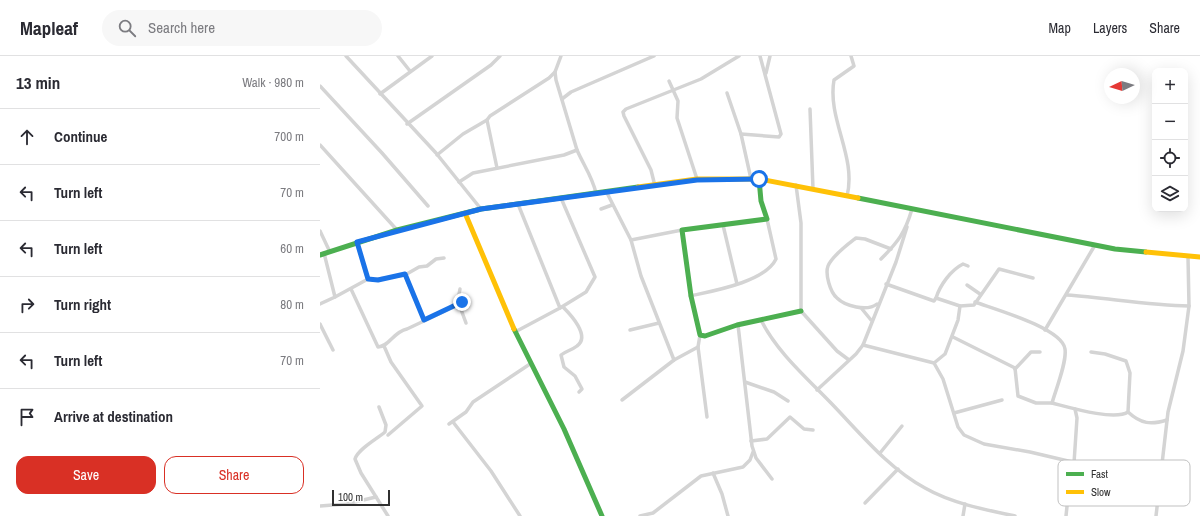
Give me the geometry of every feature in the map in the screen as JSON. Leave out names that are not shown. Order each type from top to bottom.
[{"type":"street","points":[[346,56],[437,155],[481,209]]},
{"type":"street","points":[[398,56],[410,71]]},
{"type":"street","points":[[380,94],[432,56]]},
{"type":"street","points":[[407,124],[491,65],[500,56]]},
{"type":"street","points":[[562,99],[571,92],[654,56]]},
{"type":"street","points":[[655,186],[651,170],[622,114],[626,109],[701,79],[739,56]]},
{"type":"street","points":[[741,134],[779,137],[780,134],[766,74],[760,56]]},
{"type":"street","points":[[766,74],[770,56]]},
{"type":"street","points":[[847,196],[850,186],[848,163],[835,114],[832,93],[834,80],[854,66],[851,56]]},
{"type":"street","points":[[437,155],[463,134],[487,120],[549,78],[555,72],[560,57]]},
{"type":"street","points":[[555,72],[582,162],[590,173],[596,193]]},
{"type":"street","points":[[669,81],[678,101],[677,118],[697,180]]},
{"type":"street","points":[[320,86],[382,153],[428,206]]},
{"type":"street","points":[[727,93],[741,134],[751,179]]},
{"type":"street","points":[[810,109],[813,189]]},
{"type":"street","points":[[487,120],[497,168]]},
{"type":"street","points":[[320,145],[397,230]]},
{"type":"street","points":[[460,182],[472,173],[564,155],[578,150]]},
{"type":"street","points":[[690,296],[737,284],[761,273],[774,264],[776,259],[768,219],[761,201],[759,179]]},
{"type":"street","points":[[335,297],[322,254],[329,250],[397,230],[481,209],[606,191],[697,180],[759,179],[796,185],[1095,245],[1188,257],[1200,257]]},
{"type":"street","points":[[796,185],[801,223],[801,311],[837,351],[849,360]]},
{"type":"street","points":[[606,191],[631,240],[640,276],[674,360]]},
{"type":"street","points":[[515,332],[586,292],[595,278],[561,198]]},
{"type":"street","points":[[518,204],[561,307],[574,320],[581,334],[581,341],[578,346],[561,355],[564,367],[575,376],[582,389],[579,392]]},
{"type":"street","points":[[601,209],[612,205]]},
{"type":"street","points":[[817,390],[863,345],[871,320],[907,227],[912,209]]},
{"type":"street","points":[[466,213],[515,332],[564,429],[602,516]]},
{"type":"street","points":[[631,240],[682,230],[768,219]]},
{"type":"street","points":[[723,225],[737,284]]},
{"type":"street","points":[[881,259],[891,249],[907,227]]},
{"type":"street","points":[[682,230],[690,296],[700,335],[698,347],[707,417]]},
{"type":"street","points":[[320,231],[329,250]]},
{"type":"street","points":[[871,320],[862,309],[837,298],[832,291],[826,273],[829,265],[856,238],[865,239],[891,249]]},
{"type":"street","points":[[357,242],[368,279]]},
{"type":"street","points":[[1045,330],[1067,295],[1095,245]]},
{"type":"street","points":[[1162,460],[1167,420],[1183,351],[1189,306],[1188,257]]},
{"type":"street","points":[[320,304],[368,279],[378,280],[405,274],[419,267],[427,266],[433,261],[444,258]]},
{"type":"street","points":[[886,284],[934,301],[940,287],[958,266],[963,264],[968,266]]},
{"type":"street","points":[[936,298],[960,306],[974,304],[999,269],[1034,278]]},
{"type":"street","points":[[405,274],[424,320]]},
{"type":"street","points":[[967,285],[980,294]]},
{"type":"street","points":[[351,289],[378,347],[384,346],[398,332],[462,302],[459,294],[460,289]]},
{"type":"street","points":[[1067,295],[1105,297],[1151,305],[1189,306]]},
{"type":"street","points":[[976,302],[1038,326],[1057,336],[1063,343],[1065,350],[1053,403]]},
{"type":"street","points":[[862,309],[873,308],[878,303]]},
{"type":"street","points":[[459,304],[466,323]]},
{"type":"street","points":[[934,363],[945,354],[953,337],[960,306]]},
{"type":"street","points":[[700,335],[705,336],[738,325],[796,314],[801,311]]},
{"type":"street","points":[[761,320],[770,337],[817,390],[898,469],[925,488],[966,504],[1013,516]]},
{"type":"street","points":[[630,330],[659,322]]},
{"type":"street","points":[[320,324],[333,350]]},
{"type":"street","points":[[738,325],[751,442],[756,458],[772,479]]},
{"type":"street","points":[[953,337],[1015,369]]},
{"type":"street","points":[[863,345],[934,363],[943,379],[958,427],[964,435],[984,444],[1030,452],[1062,460]]},
{"type":"street","points":[[384,346],[391,362],[422,406],[388,435]]},
{"type":"street","points":[[622,400],[674,360],[698,347]]},
{"type":"street","points":[[1040,352],[1031,352],[1015,369],[1018,396],[1036,402],[1053,403],[1075,409],[1110,414],[1124,414],[1128,412]]},
{"type":"street","points":[[1091,352],[1105,354],[1126,361],[1130,373],[1128,412]]},
{"type":"street","points":[[449,424],[466,412],[473,402],[530,364]]},
{"type":"street","points":[[745,382],[774,392],[788,401]]},
{"type":"street","points":[[954,413],[1002,400]]},
{"type":"street","points":[[379,407],[386,430],[357,455],[355,459],[361,473],[388,516]]},
{"type":"street","points":[[1074,460],[1078,418],[1075,409]]},
{"type":"street","points":[[1128,412],[1136,419],[1154,424],[1167,420]]},
{"type":"street","points":[[751,442],[767,439],[790,417],[804,429],[813,430]]},
{"type":"street","points":[[453,422],[491,471],[520,516]]},
{"type":"street","points":[[880,453],[902,426]]},
{"type":"street","points":[[640,516],[654,515],[701,476],[743,467],[750,460],[753,451]]},
{"type":"street","points":[[865,503],[898,469]]},
{"type":"street","points":[[713,473],[722,494],[728,516]]},
{"type":"street","points":[[320,506],[346,504],[376,497]]},
{"type":"street","points":[[963,516],[966,504]]},
{"type":"street","points":[[1066,516],[1067,506]]},
{"type":"street","points":[[1156,516],[1157,506]]},
{"type":"traffic: fast","points":[[759,179],[761,201],[767,219],[682,230],[691,296],[700,335],[705,336],[737,325],[801,311]]},
{"type":"traffic: fast","points":[[320,255],[397,230],[481,209],[638,187]]},
{"type":"traffic: fast","points":[[858,198],[1115,249],[1146,252]]},
{"type":"traffic: fast","points":[[514,329],[564,429],[602,516]]},
{"type":"traffic: slow","points":[[638,187],[697,179],[759,179],[858,198]]},
{"type":"traffic: slow","points":[[465,213],[514,329]]},
{"type":"traffic: slow","points":[[1146,252],[1200,257]]},
{"type":"route","points":[[462,302],[457,306],[424,320],[405,274],[394,278],[378,280],[368,279],[357,242],[397,230],[481,209],[606,191],[697,180],[759,179]]}]
